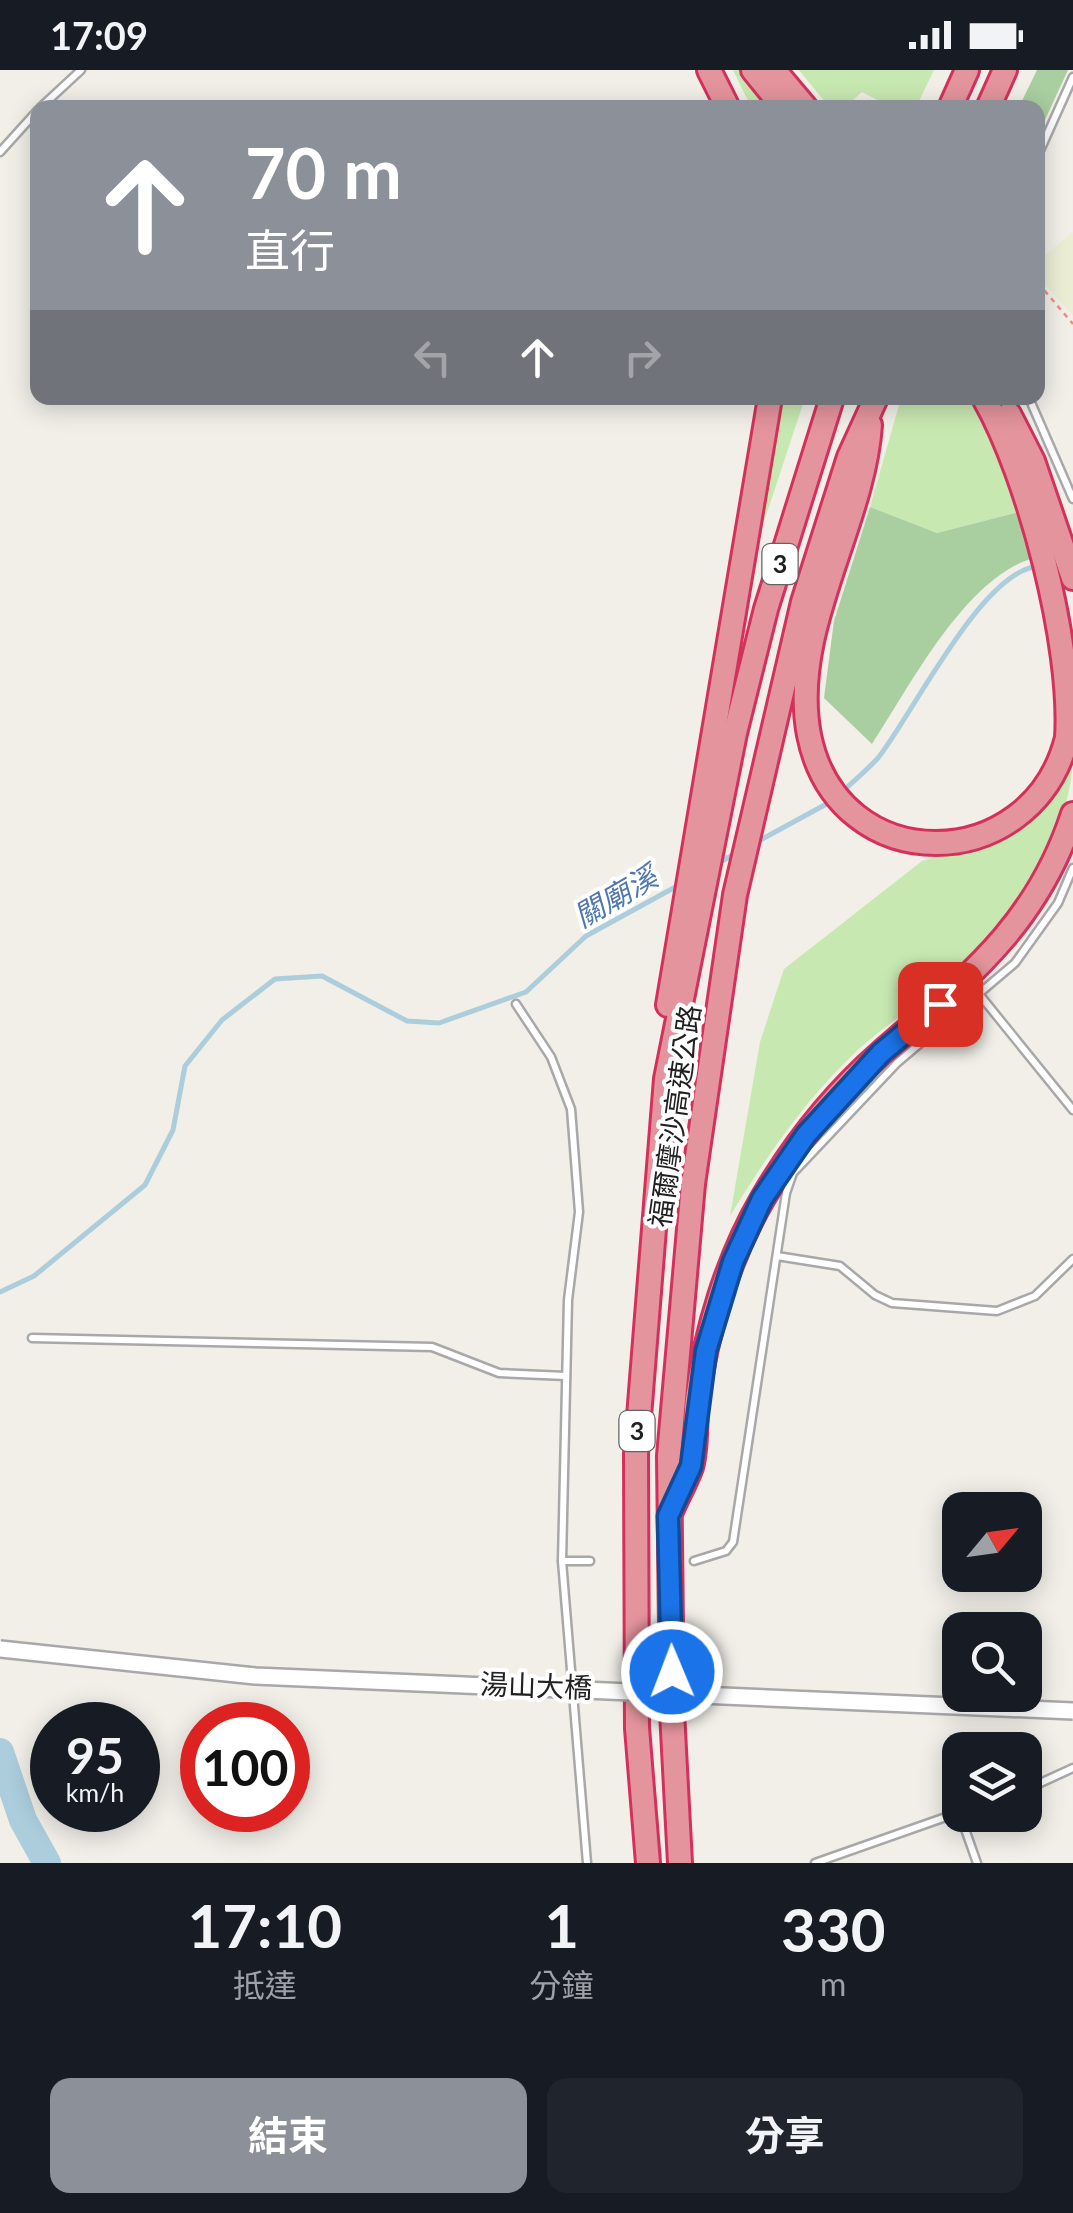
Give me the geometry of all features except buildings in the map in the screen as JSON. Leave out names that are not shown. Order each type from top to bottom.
[{"type":"highway","points":[[709,70],[724,100]]},
{"type":"highway","points":[[753,70],[777,100]]},
{"type":"highway","points":[[774,70],[799,100]]},
{"type":"highway","points":[[954,100],[967,70]]},
{"type":"highway","points":[[992,100],[1005,70]]},
{"type":"highway","points":[[723,732],[769,405]]},
{"type":"highway","name":"3","points":[[723,732],[772,592],[830,405]]},
{"type":"highway","points":[[873,405],[868,459],[817,631],[809,674],[810,735],[821,769],[837,796],[878,831],[902,840],[958,843],[1015,817],[1036,798],[1066,739],[1072,698],[1065,584],[1032,460],[1004,405]]},
{"type":"highway","name":"福爾摩沙高速公路","points":[[680,1863],[668,1516],[678,1330],[693,1184],[735,895],[803,602],[849,457],[873,405]]},
{"type":"highway","points":[[987,405],[1051,533]]},
{"type":"highway","name":"福爾摩沙高速公路","points":[[648,1863],[637,1728],[636,1454],[675,1000],[723,732]]},
{"type":"highway","points":[[668,1516],[691,1466],[697,1399],[718,1304],[762,1199],[834,1100],[881,1053],[967,980],[1022,918],[1044,886],[1073,814]]},
{"type":"street","name":"湯山大橋","points":[[0,1649],[255,1676],[1073,1711]]},
{"type":"lane","points":[[49,100],[81,70]]},
{"type":"lane","points":[[1045,138],[1073,76]]},
{"type":"lane","points":[[0,152],[30,119]]},
{"type":"lane","points":[[1032,405],[1073,499]]},
{"type":"lane","points":[[694,1561],[726,1551],[733,1542],[786,1193],[793,1174],[898,1063],[1028,948],[1058,903],[1073,868]]},
{"type":"lane","points":[[979,994],[1073,1110]]},
{"type":"lane","points":[[516,1004],[551,1057],[571,1109],[579,1212],[568,1300],[562,1561],[587,1863]]},
{"type":"lane","points":[[776,1256],[840,1266],[875,1295],[892,1302],[997,1311],[1034,1296],[1073,1259]]},
{"type":"lane","points":[[32,1338],[432,1348],[498,1374],[566,1376]]},
{"type":"lane","points":[[562,1561],[590,1561]]},
{"type":"lane","points":[[1042,1782],[1073,1768]]},
{"type":"lane","points":[[815,1863],[942,1818]]},
{"type":"lane","points":[[966,1832],[977,1863]]},
{"type":"path","points":[[1045,290],[1073,324]]},
{"type":"green space","points":[[733,70],[746,70],[772,100],[748,100]]},
{"type":"green space","points":[[799,70],[934,70],[919,100],[877,100],[862,92],[853,100],[823,100]]},
{"type":"green space","points":[[1037,70],[1068,70],[1045,120],[1045,100],[1022,100]]},
{"type":"green space","points":[[1073,232],[1073,316],[1045,284],[1045,255]]},
{"type":"green space","points":[[781,405],[803,405],[757,543]]},
{"type":"green space","points":[[899,405],[978,405],[1023,511],[937,533],[870,507]]},
{"type":"green space","points":[[870,507],[937,533],[1023,511],[1037,557],[1011,568],[964,609],[942,635],[872,744],[824,698],[834,621]]},
{"type":"green space","points":[[1073,750],[1063,813],[1052,843],[1019,899],[955,972],[860,1048],[823,1086],[774,1149],[730,1216],[760,1042],[784,969],[922,861],[987,841]]},
{"type":"waterway","name":"關廟溪","points":[[844,790],[878,758],[973,616],[1018,573],[1040,566]]},
{"type":"waterway","name":"關廟溪","points":[[755,843],[832,801]]},
{"type":"waterway","name":"關廟溪","points":[[715,865],[736,853]]},
{"type":"waterway","name":"關廟溪","points":[[0,1292],[34,1276],[145,1185],[173,1130],[185,1066],[222,1020],[275,979],[322,976],[407,1021],[439,1023],[526,992],[586,936],[679,885]]},
{"type":"waterway","points":[[0,1752],[23,1820],[47,1863]]},
{"type":"route","points":[[672,1672],[668,1516],[691,1466],[706,1351],[733,1262],[762,1199],[834,1100],[881,1053],[940,1004]]}]
